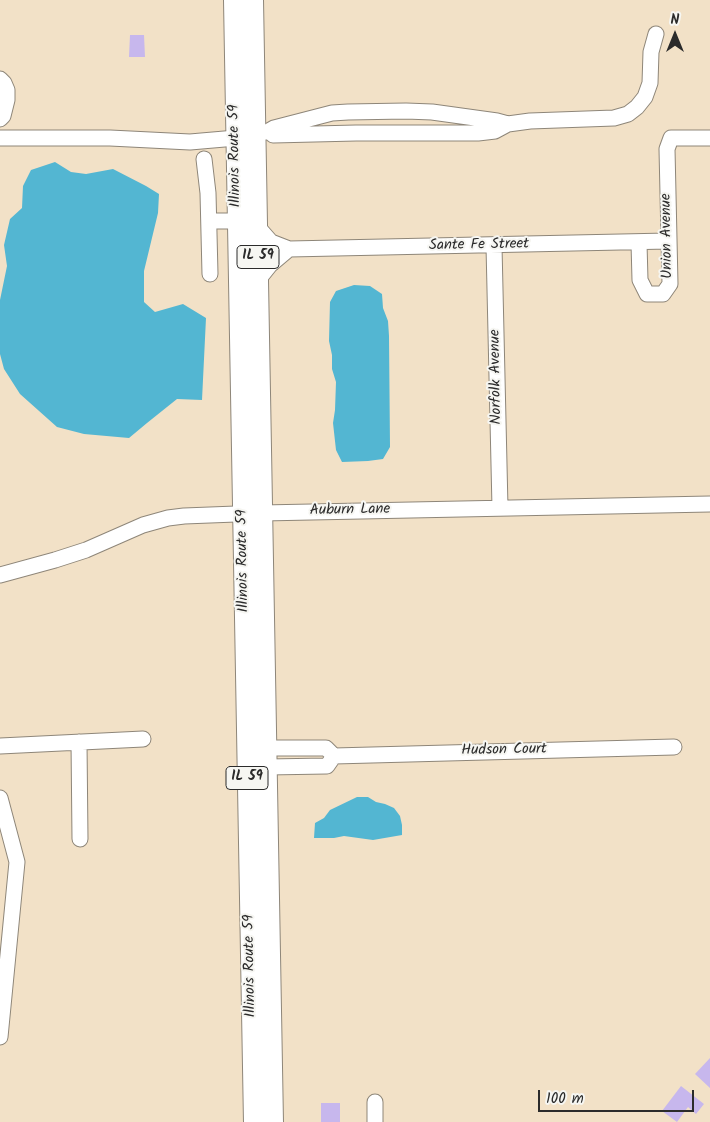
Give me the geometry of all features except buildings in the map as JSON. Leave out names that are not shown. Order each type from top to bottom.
[{"type":"main road","name":"Illinois Route 59","points":[[234,0],[238,221],[266,758],[273,1122]]},
{"type":"main road","name":"Illinois Route 59","points":[[253,0],[261,132],[257,226],[258,280],[252,513],[254,1122]]},
{"type":"street","points":[[261,132],[332,113],[371,111],[432,112],[508,124],[614,118],[628,114],[637,108],[645,97],[650,83],[651,52],[656,34]]},
{"type":"street","points":[[0,79],[7,90],[7,100],[0,121],[6,138],[110,138],[190,142],[236,138]]},
{"type":"street","points":[[261,132],[273,134],[478,133],[495,131],[508,124]]},
{"type":"street","name":"Union Avenue","points":[[639,243],[640,280],[647,294],[663,294],[670,284],[667,149],[671,138],[710,138]]},
{"type":"street","points":[[204,160],[208,193],[210,274]]},
{"type":"street","points":[[209,221],[238,221]]},
{"type":"street","name":"Sante Fe Street","points":[[257,226],[270,242],[289,249],[668,241]]},
{"type":"street","name":"Norfolk Avenue","points":[[494,246],[500,508]]},
{"type":"street","points":[[258,280],[270,265],[289,249]]},
{"type":"street","name":"Auburn Lane","points":[[0,575],[86,550],[143,525],[184,516],[710,504]]},
{"type":"street","points":[[0,746],[143,739]]},
{"type":"street","points":[[79,742],[80,839]]},
{"type":"street","name":"Hudson Court","points":[[266,758],[327,766],[334,756],[674,748]]},
{"type":"street","points":[[0,798],[16,862],[0,1037]]},
{"type":"street","points":[[375,1102],[375,1122]]},
{"type":"water","points":[[55,162],[71,172],[86,174],[113,169],[159,194],[158,213],[144,271],[144,302],[155,312],[183,304],[206,318],[202,400],[177,399],[129,438],[84,434],[57,427],[20,394],[4,369],[0,354],[0,300],[7,266],[4,245],[10,219],[22,208],[23,186],[31,170]]},
{"type":"water","points":[[354,285],[370,286],[382,294],[383,308],[388,321],[390,447],[383,459],[342,462],[336,450],[333,423],[336,382],[332,369],[329,341],[330,302],[336,291]]},
{"type":"water","points":[[357,797],[368,797],[394,808],[400,816],[402,835],[373,840],[344,836],[314,838],[315,823],[324,818],[330,810]]}]
